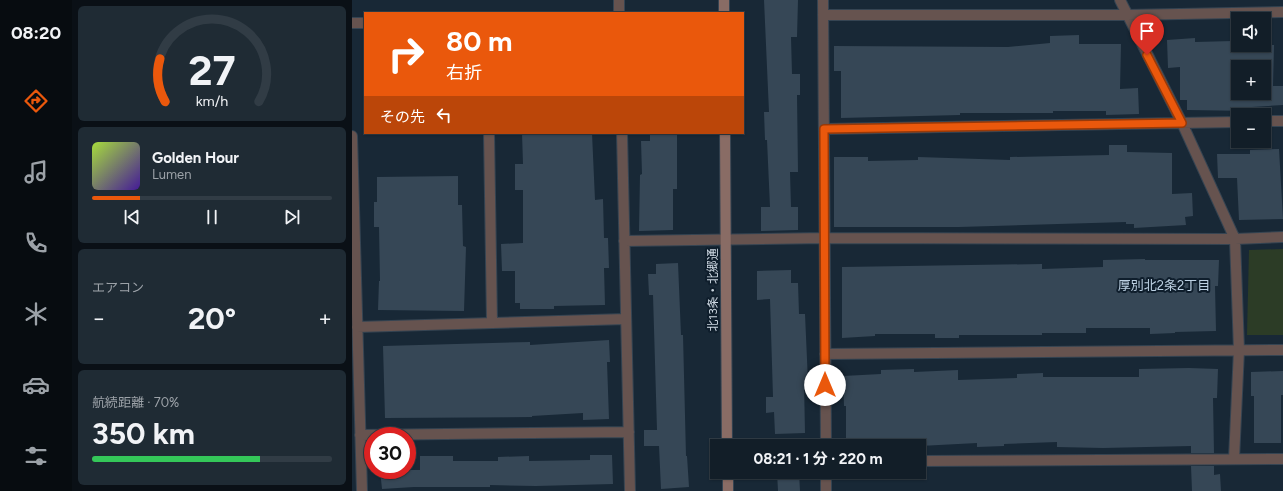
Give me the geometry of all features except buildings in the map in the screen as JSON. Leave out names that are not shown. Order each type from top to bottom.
[{"type":"main road","points":[[724,0],[724,12]]},
{"type":"main road","name":"北13条・北郷通","points":[[725,134],[727,439]]},
{"type":"main road","points":[[728,479],[728,491]]},
{"type":"street","points":[[619,0],[619,12]]},
{"type":"street","points":[[823,0],[826,439]]},
{"type":"street","points":[[1120,0],[1126,15],[1182,123],[1235,239],[1239,350],[1234,459]]},
{"type":"street","points":[[823,15],[1126,15],[1283,12]]},
{"type":"street","points":[[352,23],[364,23]]},
{"type":"street","points":[[1271,121],[1283,121]]},
{"type":"street","points":[[824,129],[1231,122]]},
{"type":"street","points":[[489,134],[492,323]]},
{"type":"street","points":[[622,134],[630,491]]},
{"type":"street","points":[[352,136],[354,278],[357,327],[356,408],[360,435],[362,491]]},
{"type":"street","points":[[624,241],[824,238],[1235,239],[1283,237]]},
{"type":"street","points":[[357,327],[626,319]]},
{"type":"street","points":[[825,354],[1283,350]]},
{"type":"street","points":[[360,435],[629,432]]},
{"type":"street","points":[[926,461],[1283,459]]},
{"type":"street","points":[[826,479],[826,491]]},
{"type":"green space","points":[[1283,249],[1283,335],[1247,335],[1249,250]]},
{"type":"district","name":"厚別北2条2丁目","points":[[1164,285]]},
{"type":"route","points":[[825,385],[824,129],[1182,123],[1147,55]]}]
